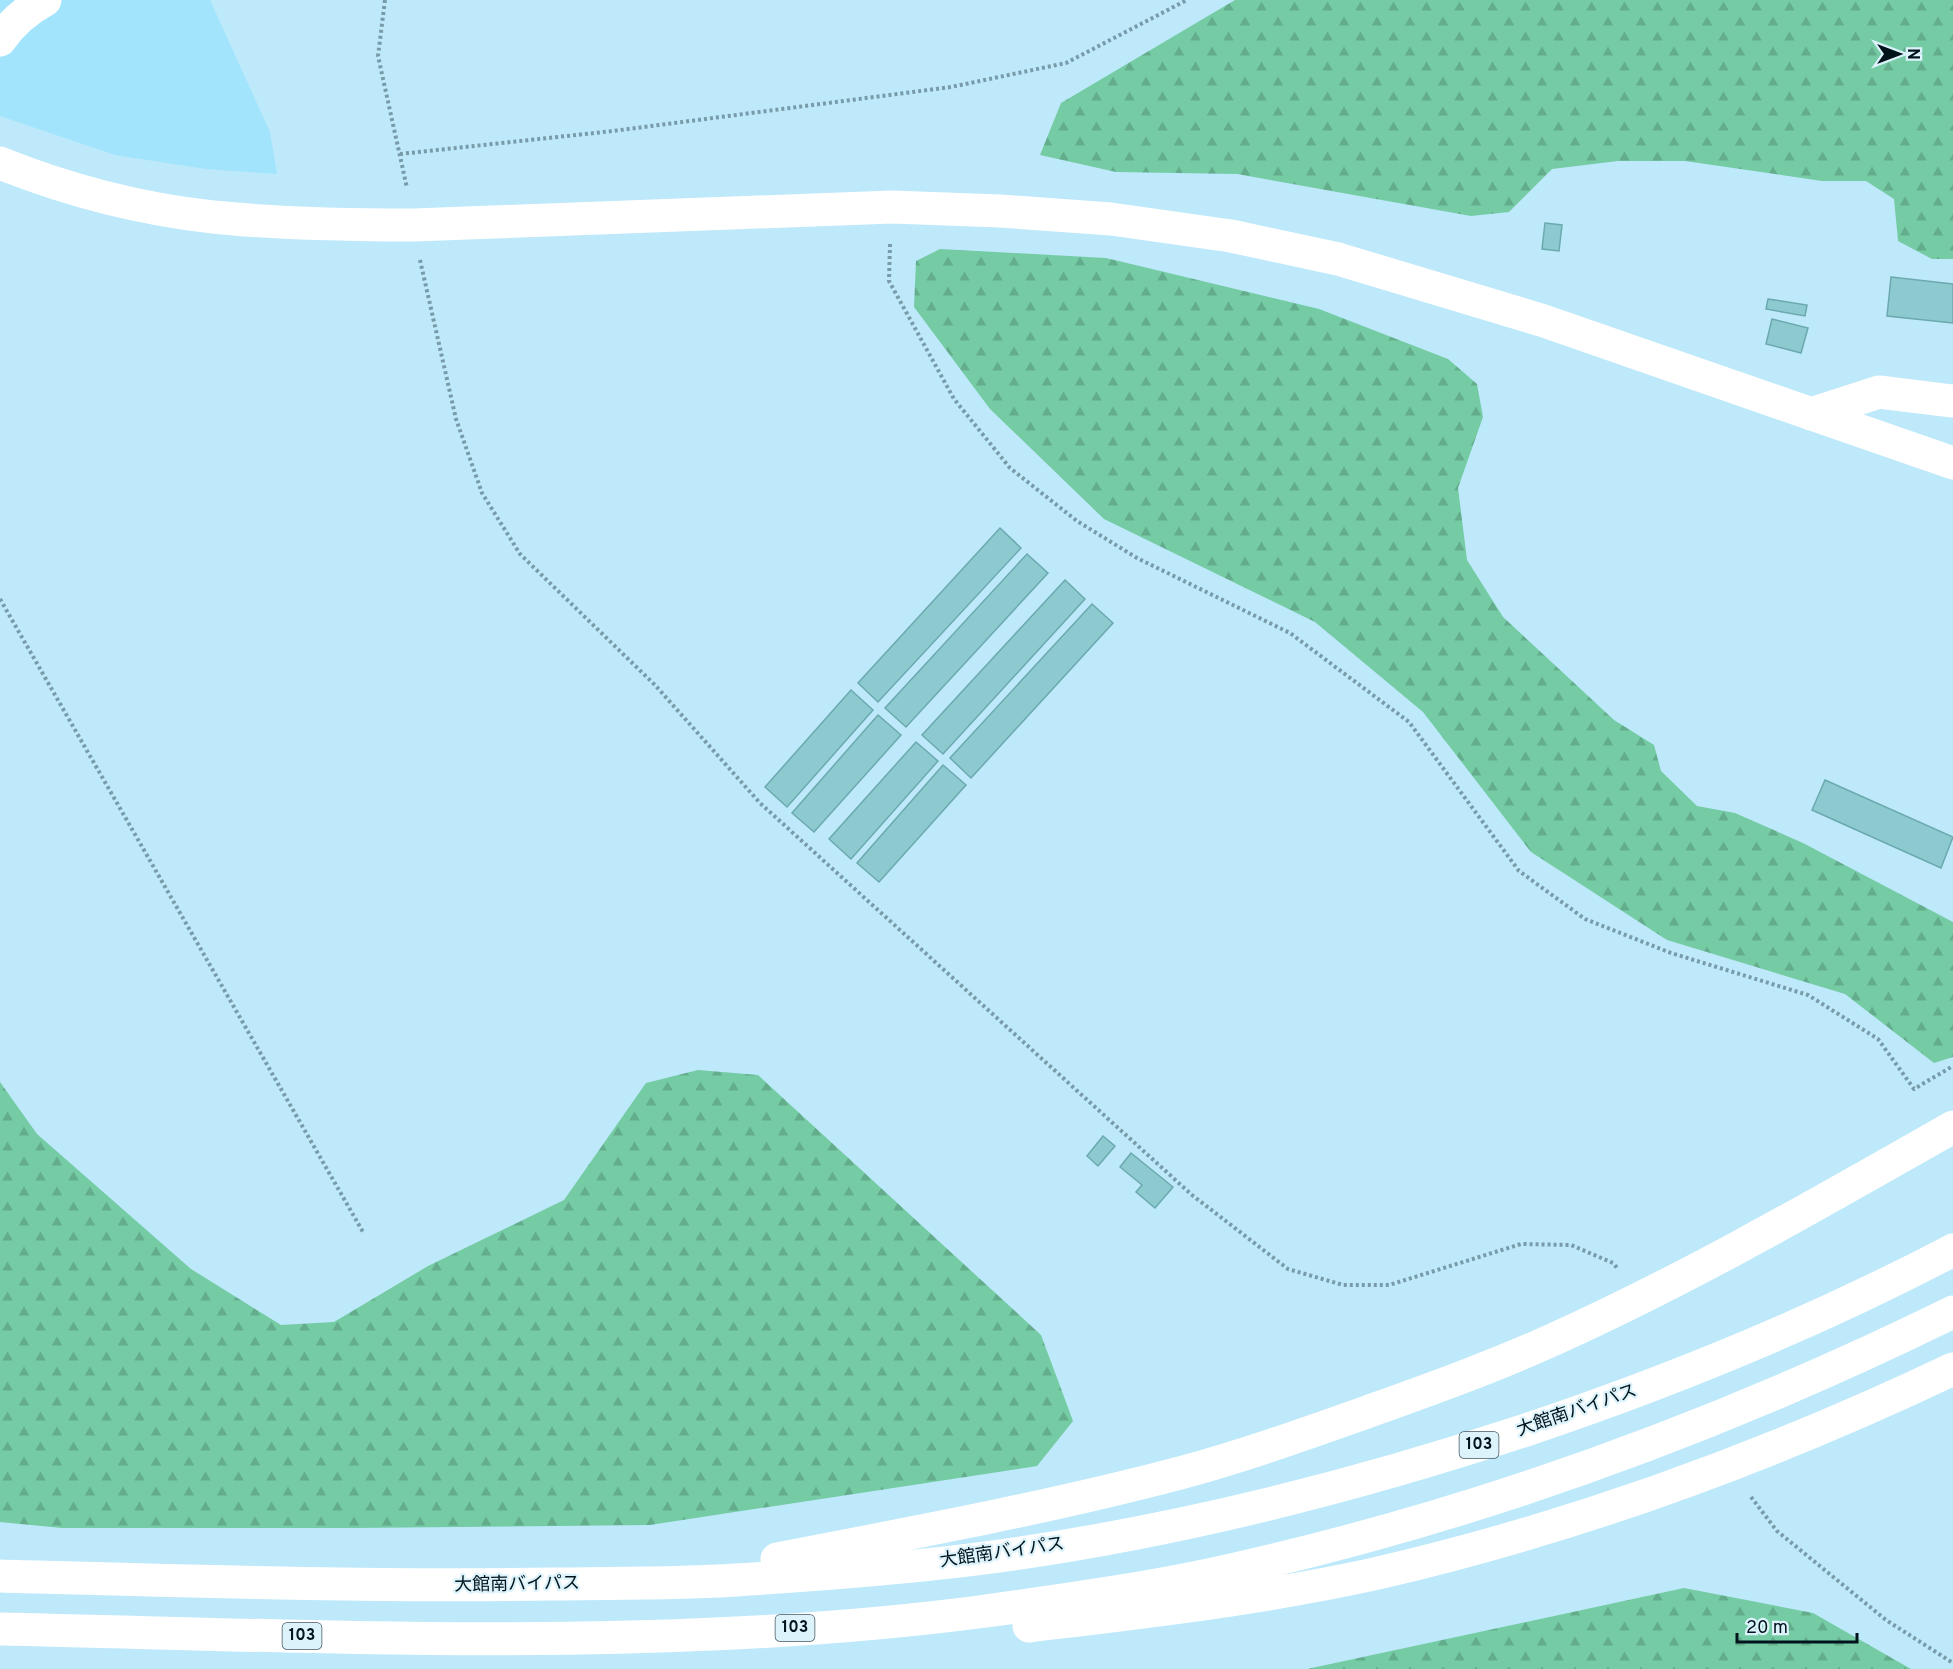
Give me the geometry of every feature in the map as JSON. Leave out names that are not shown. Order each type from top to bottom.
[{"type":"main road","points":[[0,40],[6,30],[27,10],[45,0]]},
{"type":"main road","points":[[0,163],[81,190],[141,205],[210,217],[334,225],[414,225],[892,207],[1000,210],[1111,219],[1231,236],[1338,259],[1544,321],[1953,463]]},
{"type":"main road","points":[[1811,414],[1879,392],[1953,401]]},
{"type":"main road","points":[[603,1584],[728,1568],[970,1521],[1181,1472],[1301,1436],[1432,1389],[1549,1341],[1666,1285],[1804,1212],[1953,1127]]},
{"type":"main road","name":"大館南バイパス","points":[[0,1576],[451,1586],[603,1584],[731,1581],[978,1559],[1218,1517],[1332,1489],[1449,1455],[1694,1369],[1806,1323],[1953,1250]]},
{"type":"main road","points":[[986,1621],[1118,1591],[1239,1568],[1359,1539],[1470,1505],[1585,1468],[1709,1422],[1827,1371],[1953,1312]]},
{"type":"main road","points":[[986,1621],[1242,1598],[1373,1574],[1501,1541],[1635,1501],[1878,1404],[1953,1369]]},
{"type":"main road","name":"103","points":[[0,1629],[450,1638],[605,1637],[730,1644],[855,1641],[986,1621]]},
{"type":"path","points":[[384,0],[378,56],[400,154],[613,131],[962,84],[1066,63],[1187,0]]},
{"type":"path","points":[[892,207],[889,281],[954,399],[1010,468],[1077,521],[1137,558],[1290,633],[1409,722],[1519,871],[1585,919],[1671,953],[1808,995],[1878,1039],[1914,1089],[1953,1066]]},
{"type":"path","points":[[414,225],[418,252],[456,419],[482,493],[520,554],[655,685],[760,803],[1192,1195],[1288,1269],[1343,1285],[1389,1285],[1521,1244],[1571,1245],[1613,1263],[1620,1272]]},
{"type":"path","points":[[0,599],[363,1232]]},
{"type":"path","points":[[1748,1491],[1753,1501],[1777,1531],[1886,1620],[1953,1664]]},
{"type":"shaded area","points":[[0,0],[210,0],[270,132],[277,174],[206,169],[115,155],[0,116]]},
{"type":"green space","points":[[1235,0],[1953,0],[1953,259],[1932,259],[1898,241],[1894,199],[1866,181],[1822,181],[1685,161],[1618,161],[1552,169],[1509,212],[1471,216],[1237,174],[1116,172],[1040,155],[1061,103]]},
{"type":"green space","points":[[940,249],[1106,258],[1319,309],[1448,359],[1477,384],[1483,417],[1458,488],[1467,560],[1503,617],[1614,720],[1654,745],[1661,771],[1697,806],[1735,813],[1803,843],[1953,922],[1953,1057],[1934,1063],[1845,994],[1667,940],[1531,852],[1423,712],[1315,622],[1104,519],[990,409],[914,307],[916,261]]},
{"type":"green space","points":[[698,1070],[758,1075],[1041,1335],[1073,1421],[1037,1466],[650,1525],[62,1528],[0,1522],[0,1082],[37,1134],[191,1269],[281,1325],[334,1322],[428,1266],[564,1200],[646,1083]]},
{"type":"green space","points":[[1684,1588],[1813,1613],[1911,1669],[1307,1669]]},
{"type":"building","points":[[1545,223],[1562,225],[1559,251],[1542,249]]},
{"type":"building","points":[[1891,277],[1953,284],[1953,323],[1887,316]]},
{"type":"building","points":[[1768,299],[1807,305],[1805,316],[1766,309]]},
{"type":"building","points":[[1772,319],[1808,328],[1801,353],[1766,344]]},
{"type":"building","points":[[1000,528],[1021,548],[878,702],[858,683]]},
{"type":"building","points":[[1027,554],[1048,573],[906,727],[885,708]]},
{"type":"building","points":[[1065,580],[1085,599],[943,754],[922,735]]},
{"type":"building","points":[[1092,604],[1113,623],[971,778],[950,758]]},
{"type":"building","points":[[851,690],[873,710],[787,807],[765,787]]},
{"type":"building","points":[[878,715],[901,735],[814,832],[792,813]]},
{"type":"building","points":[[916,742],[938,761],[851,859],[829,839]]},
{"type":"building","points":[[943,765],[966,785],[879,882],[857,863]]},
{"type":"building","points":[[1825,780],[1953,837],[1941,868],[1812,810]]},
{"type":"building","points":[[1103,1136],[1115,1146],[1098,1166],[1087,1156]]},
{"type":"building","points":[[1131,1153],[1173,1187],[1155,1208],[1136,1192],[1142,1185],[1120,1167]]}]
